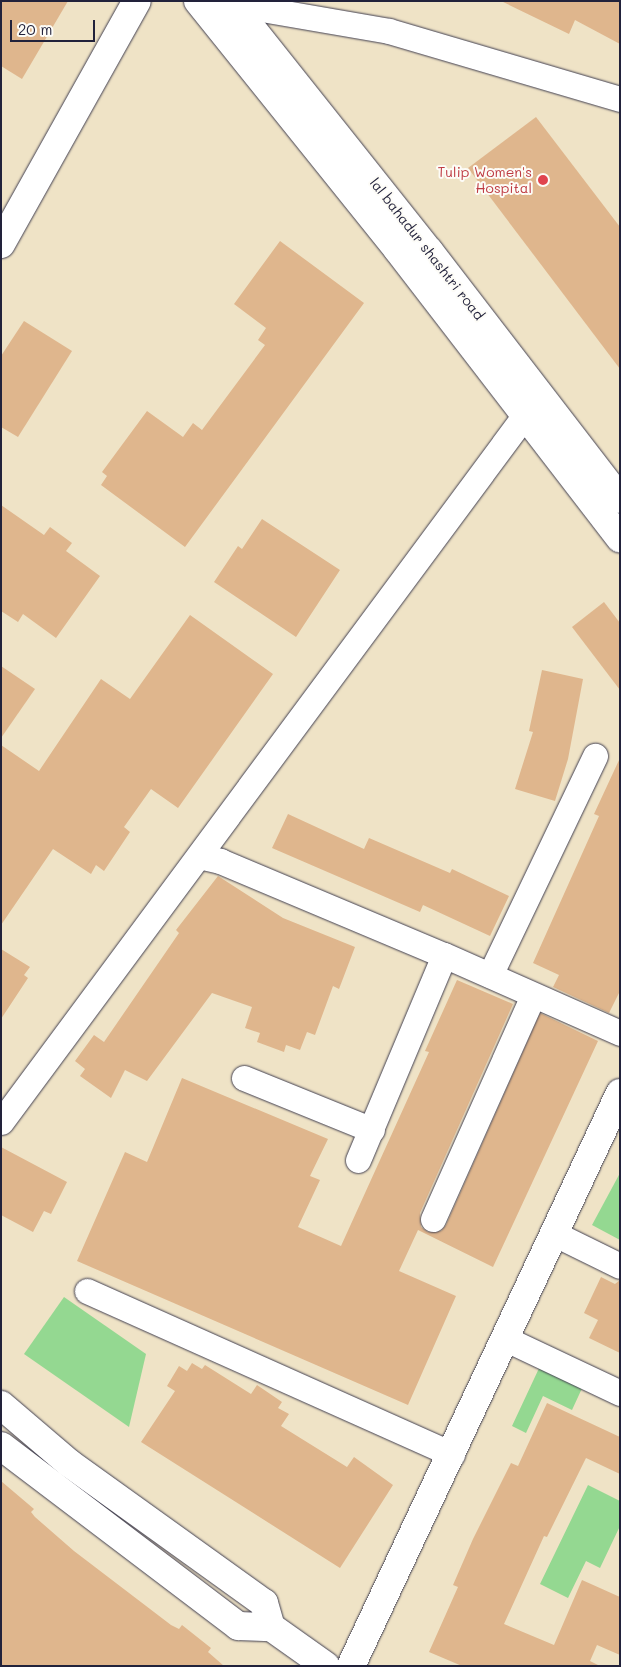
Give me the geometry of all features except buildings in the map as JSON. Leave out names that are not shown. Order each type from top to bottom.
[{"type":"street","points":[[1,244],[137,1]]},
{"type":"street","points":[[198,1],[380,228],[620,538]]},
{"type":"street","points":[[232,2],[389,31],[620,99]]},
{"type":"street","name":"lal bahadur shashtri road","points":[[232,2],[429,250],[620,499]]},
{"type":"street","points":[[1,1122],[525,416]]},
{"type":"street","points":[[490,975],[595,756]]},
{"type":"street","points":[[200,856],[220,861],[444,955],[620,1033]]},
{"type":"street","points":[[358,1160],[444,955]]},
{"type":"street","points":[[434,1219],[533,995]]},
{"type":"street","points":[[244,1078],[372,1130]]},
{"type":"street","points":[[351,1666],[620,1093]]},
{"type":"street","points":[[555,1234],[620,1266]]},
{"type":"street","points":[[87,1291],[452,1454]]},
{"type":"street","points":[[506,1339],[620,1393]]},
{"type":"street","points":[[1,1405],[69,1463],[264,1603],[271,1627]]},
{"type":"street","points":[[4,1454],[238,1626],[271,1627],[326,1666]]},
{"type":"green space","points":[[620,1173],[620,1240],[592,1225]]},
{"type":"green space","points":[[64,1297],[146,1354],[129,1427],[24,1354]]},
{"type":"green space","points":[[541,1364],[584,1384],[572,1410],[543,1396],[526,1433],[512,1426]]},
{"type":"green space","points":[[588,1485],[620,1501],[620,1526],[600,1568],[586,1561],[568,1598],[540,1584]]},
{"type":"place","name":"Tulip Women's Hospital","points":[[543,180]]}]
